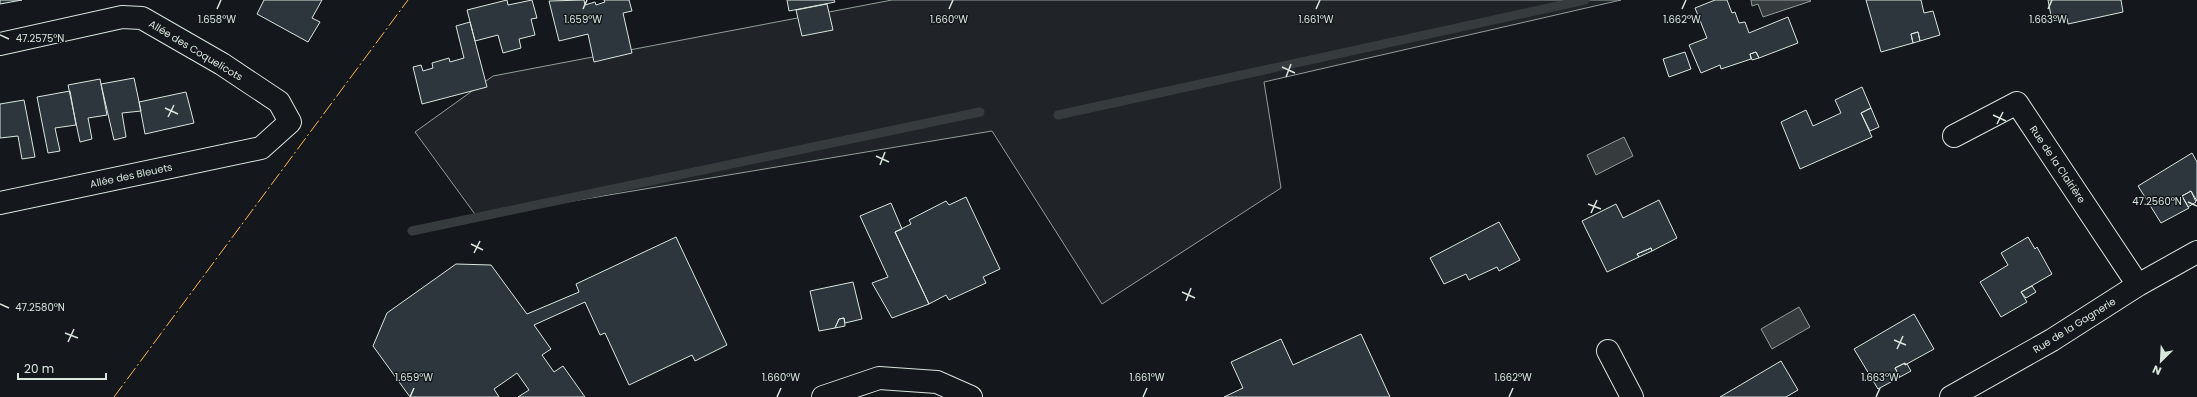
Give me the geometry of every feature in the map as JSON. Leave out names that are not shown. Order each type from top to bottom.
[{"type":"street","name":"Allée des Coquelicots","points":[[0,44],[122,17],[142,18],[222,64],[279,102],[290,122],[261,148]]},
{"type":"street","name":"Rue de la Clairière","points":[[1954,136],[2017,103],[2138,285]]},
{"type":"street","name":"Allée des Bleuets","points":[[0,203],[261,148]]},
{"type":"street","name":"Rue de la Gagnerie","points":[[1951,397],[2052,340],[2138,285],[2197,252]]},
{"type":"street","points":[[1608,351],[1632,397]]},
{"type":"street","points":[[822,397],[879,378],[937,382],[971,397]]},
{"type":"shaded area","points":[[892,0],[1621,0],[1264,82],[1281,188],[1102,304],[992,131],[477,217],[415,132],[493,76]]},
{"type":"shaded area","points":[[1751,0],[1811,1],[1763,17],[1758,4],[1752,6]]},
{"type":"shaded area","points":[[1624,137],[1633,156],[1596,175],[1587,155]]},
{"type":"shaded area","points":[[1799,307],[1810,327],[1772,349],[1761,329]]},
{"type":"building","points":[[0,0],[22,0],[0,4]]},
{"type":"building","points":[[264,0],[322,0],[312,18],[320,22],[308,42],[257,14]]},
{"type":"building","points":[[507,0],[508,5],[532,0],[537,18],[531,19],[535,35],[519,39],[521,48],[503,53],[498,35],[475,41],[467,10]]},
{"type":"building","points":[[584,0],[585,5],[595,2],[596,5],[605,2],[604,0],[629,0],[632,11],[623,13],[632,53],[594,62],[588,34],[559,41],[549,1]]},
{"type":"building","points":[[787,0],[834,0],[835,2],[789,11]]},
{"type":"building","points":[[1715,0],[1727,0],[1732,13],[1735,12],[1739,23],[1745,22],[1749,33],[1788,17],[1798,43],[1759,58],[1756,52],[1750,54],[1751,59],[1721,69],[1720,65],[1701,73],[1689,45],[1707,38],[1695,8]]},
{"type":"building","points":[[1866,0],[1921,0],[1924,13],[1933,11],[1940,35],[1920,41],[1918,32],[1911,34],[1913,43],[1881,52]]},
{"type":"building","points":[[2048,0],[2121,0],[2123,12],[2068,24],[2067,18],[2052,21]]},
{"type":"building","points":[[827,4],[833,30],[802,36],[796,10]]},
{"type":"building","points":[[470,22],[487,87],[422,104],[413,67],[421,65],[423,71],[433,68],[432,63],[449,58],[450,62],[464,58],[456,26]]},
{"type":"building","points":[[1918,32],[1920,41],[1913,43],[1911,34]]},
{"type":"building","points":[[1685,52],[1691,69],[1669,77],[1663,59]]},
{"type":"building","points":[[1756,52],[1759,58],[1752,60],[1750,54]]},
{"type":"building","points":[[134,78],[141,111],[122,113],[126,137],[114,140],[101,84]]},
{"type":"building","points":[[100,79],[107,115],[88,118],[92,139],[80,142],[68,85]]},
{"type":"building","points":[[1862,87],[1871,108],[1861,113],[1872,137],[1800,169],[1781,122],[1806,110],[1813,126],[1841,113],[1835,100]]},
{"type":"building","points":[[70,91],[76,125],[55,128],[60,151],[48,153],[37,97]]},
{"type":"building","points":[[186,92],[194,123],[145,134],[139,102]]},
{"type":"building","points":[[24,100],[35,157],[22,159],[18,136],[0,138],[0,104]]},
{"type":"building","points":[[1871,108],[1879,127],[1870,131],[1861,113]]},
{"type":"building","points":[[2192,153],[2197,162],[2197,201],[2191,191],[2182,196],[2189,208],[2161,223],[2138,186]]},
{"type":"building","points":[[2191,191],[2196,202],[2188,207],[2182,196]]},
{"type":"building","points":[[966,197],[1000,269],[983,277],[986,283],[949,300],[946,295],[929,304],[895,232],[911,224],[909,220],[946,201],[949,205]]},
{"type":"building","points":[[1659,200],[1677,238],[1652,251],[1651,248],[1637,254],[1639,257],[1607,272],[1582,221],[1616,204],[1623,218]]},
{"type":"building","points":[[891,203],[902,229],[895,232],[929,304],[892,318],[872,283],[888,277],[860,216]]},
{"type":"building","points":[[1499,222],[1520,260],[1499,271],[1497,267],[1469,280],[1466,274],[1444,284],[1430,258]]},
{"type":"building","points":[[676,237],[727,345],[695,361],[692,355],[629,385],[605,333],[600,335],[585,302],[534,325],[551,349],[542,355],[554,372],[563,366],[585,397],[518,397],[529,390],[517,373],[494,389],[499,397],[410,397],[373,346],[387,313],[456,264],[491,265],[527,314],[579,292],[576,284]]},
{"type":"building","points":[[2028,237],[2035,249],[2037,247],[2052,274],[2021,292],[2027,302],[2001,317],[1980,282],[2008,265],[2001,253]]},
{"type":"building","points":[[1651,248],[1652,251],[1639,257],[1637,254]]},
{"type":"building","points":[[853,282],[862,319],[845,323],[844,318],[839,319],[835,328],[819,331],[810,291]]},
{"type":"building","points":[[2032,286],[2036,292],[2026,298],[2021,292]]},
{"type":"building","points":[[1914,314],[1934,349],[1905,365],[1905,363],[1895,368],[1900,377],[1878,389],[1854,349]]},
{"type":"building","points":[[844,318],[845,326],[835,328],[839,319]]},
{"type":"building","points":[[1361,334],[1390,397],[1224,397],[1243,388],[1231,362],[1281,339],[1293,365]]},
{"type":"building","points":[[1781,361],[1798,390],[1786,397],[1720,397]]},
{"type":"building","points":[[1905,363],[1911,371],[1900,377],[1895,368]]},
{"type":"waterway","points":[[1058,115],[1585,0]]},
{"type":"waterway","points":[[412,231],[980,112]]},
{"type":"power","points":[[114,397],[408,0]]}]
